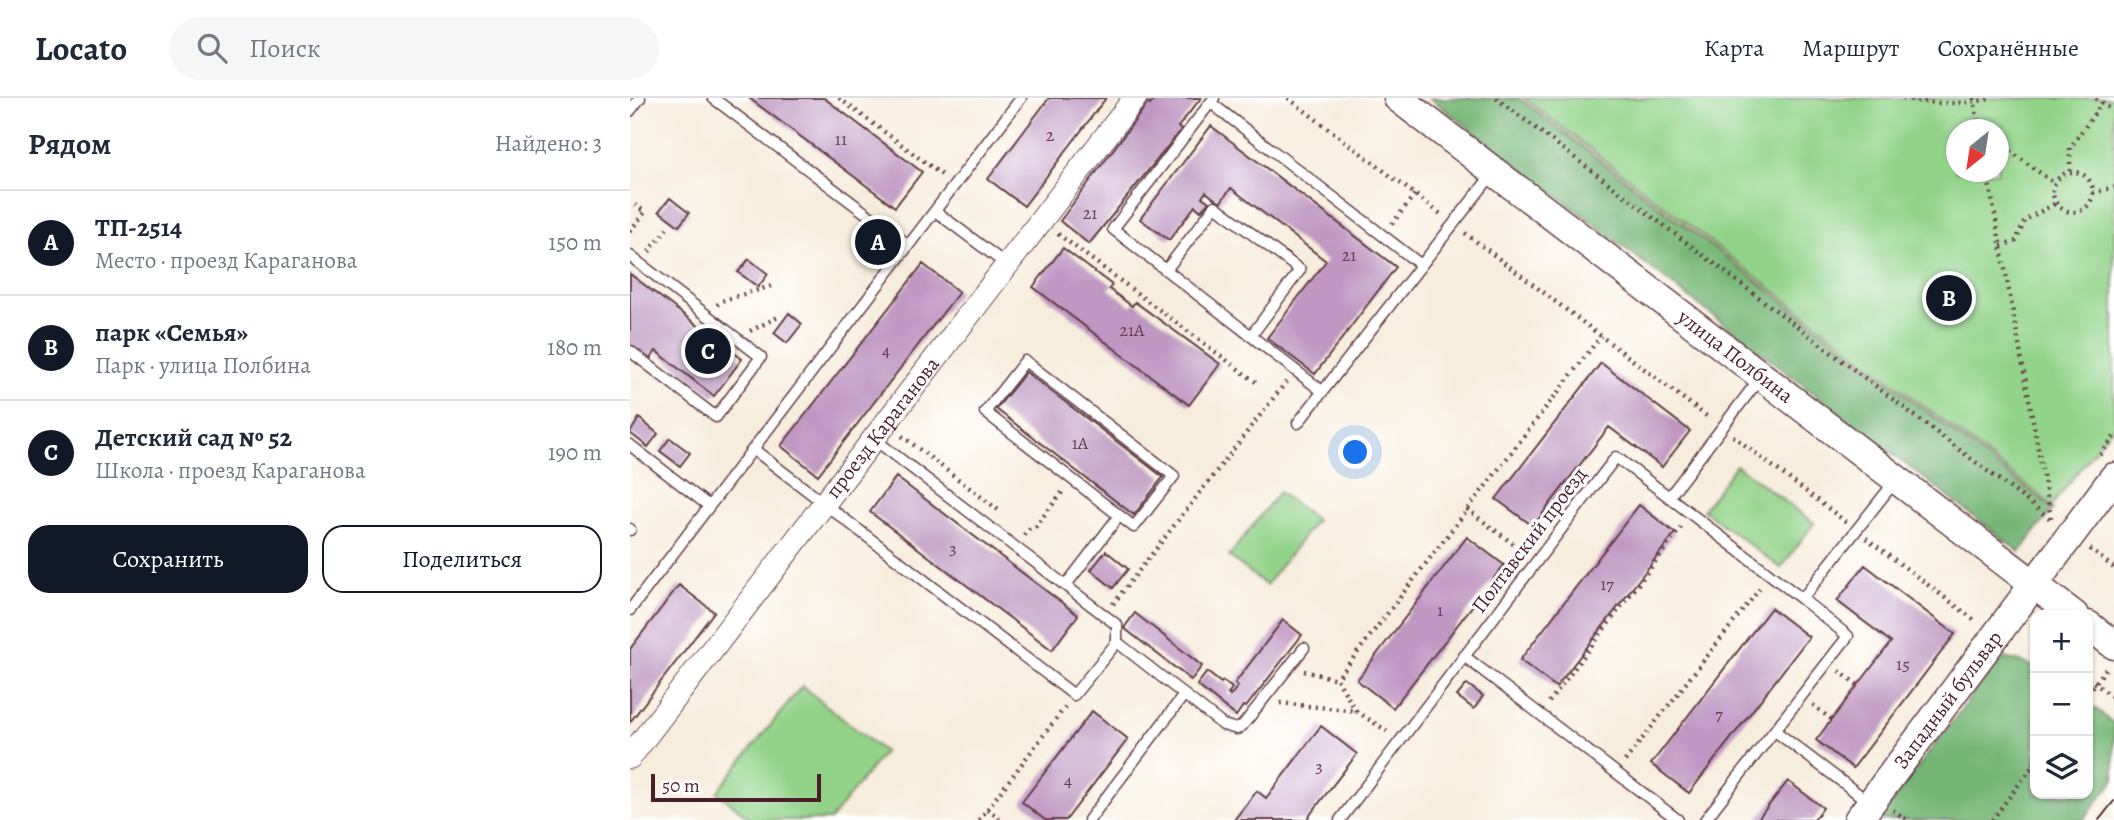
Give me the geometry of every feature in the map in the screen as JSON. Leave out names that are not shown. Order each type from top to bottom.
[{"type":"street","name":"проезд Караганова","points":[[630,757],[1135,98]]},
{"type":"street","name":"улица Полбина","points":[[1398,98],[2067,610]]},
{"type":"street","name":"Западный бульвар","points":[[1864,812],[2033,584],[2061,527],[2114,477]]},
{"type":"street","points":[[2093,629],[2114,645]]},
{"type":"lane","points":[[630,111],[640,98]]},
{"type":"lane","points":[[713,98],[908,245]]},
{"type":"lane","points":[[630,610],[1021,98]]},
{"type":"lane","points":[[1322,391],[1113,229],[1212,101],[1421,265]]},
{"type":"lane","points":[[1298,423],[1494,172]]},
{"type":"lane","points":[[1166,270],[1215,206],[1300,270],[1251,336]]},
{"type":"lane","points":[[935,211],[1007,265]]},
{"type":"lane","points":[[630,257],[761,357],[716,417],[632,356]]},
{"type":"lane","points":[[1025,361],[1174,476],[1134,527],[1119,516],[985,412],[1025,361]]},
{"type":"lane","points":[[1706,820],[1848,636],[1669,497],[1761,377]]},
{"type":"lane","points":[[752,449],[1074,695],[1116,642],[1117,625],[1014,547],[880,431]]},
{"type":"lane","points":[[630,445],[709,506]]},
{"type":"lane","name":"Полтавский проезд","points":[[1340,820],[1616,457],[1669,497]]},
{"type":"lane","points":[[1802,599],[1896,480]]},
{"type":"lane","points":[[1066,585],[1119,516]]},
{"type":"lane","points":[[1116,642],[1223,725],[1237,729],[1304,648]]},
{"type":"lane","points":[[1464,656],[1678,820]]},
{"type":"lane","points":[[1089,820],[1184,695]]},
{"type":"lane","points":[[1774,731],[1864,812]]},
{"type":"path","points":[[839,98],[955,184]]},
{"type":"path","points":[[1288,98],[1983,626]]},
{"type":"path","points":[[1496,98],[2114,568]]},
{"type":"path","points":[[1903,98],[1944,104],[1993,98]]},
{"type":"path","points":[[2096,98],[2114,111]]},
{"type":"path","points":[[1974,100],[1977,119]]},
{"type":"path","points":[[2070,172],[2070,148],[2102,103]]},
{"type":"path","points":[[2010,151],[2054,183]]},
{"type":"path","points":[[2070,172],[2084,174],[2092,184],[2090,203],[2080,211],[2067,211],[2056,204],[2052,190],[2058,177],[2070,172]]},
{"type":"path","points":[[1989,182],[2061,527]]},
{"type":"path","points":[[2093,193],[2114,187]]},
{"type":"path","points":[[1383,236],[1415,194]]},
{"type":"path","points":[[2001,246],[2016,241],[2025,220],[2056,204]]},
{"type":"path","points":[[630,231],[645,212],[635,205]]},
{"type":"path","points":[[1041,221],[1257,383]]},
{"type":"path","points":[[640,264],[669,226]]},
{"type":"path","points":[[708,316],[720,300],[771,286]]},
{"type":"path","points":[[737,338],[780,316]]},
{"type":"path","points":[[1337,679],[1601,336]]},
{"type":"path","points":[[1105,615],[1295,370]]},
{"type":"path","points":[[880,431],[1004,515]]},
{"type":"path","points":[[1014,547],[1026,532],[1036,526],[1073,480]]},
{"type":"path","points":[[1467,509],[1536,561]]},
{"type":"path","points":[[1540,714],[1691,514]]},
{"type":"path","points":[[1015,524],[1026,532]]},
{"type":"path","points":[[1616,772],[1770,575]]},
{"type":"path","points":[[2093,686],[2114,659]]},
{"type":"path","points":[[1828,662],[1858,685]]},
{"type":"path","points":[[1288,668],[1337,679],[1356,711],[1401,740]]},
{"type":"path","points":[[2095,683],[2114,698]]},
{"type":"path","points":[[979,820],[1074,695]]},
{"type":"path","points":[[1802,696],[1832,719]]},
{"type":"path","points":[[1262,702],[1356,711]]},
{"type":"path","points":[[1992,820],[2030,770]]},
{"type":"path","points":[[987,809],[1002,820]]},
{"type":"green space","points":[[1430,98],[1519,98],[2053,509],[2020,552]]},
{"type":"green space","points":[[1524,98],[2114,98],[2114,425],[2052,505]]},
{"type":"green space","points":[[1736,465],[1814,523],[1781,568],[1703,510]]},
{"type":"green space","points":[[1279,492],[1316,520],[1266,585],[1229,556]]},
{"type":"green space","points":[[2005,658],[2030,665],[2030,799],[2093,799],[2093,707],[2114,723],[2114,780],[2083,820],[1878,820],[1995,665]]},
{"type":"green space","points":[[802,686],[884,752],[830,820],[752,820],[717,792]]},
{"type":"building","points":[[749,98],[824,98],[922,172],[895,207]]},
{"type":"building","points":[[1049,98],[1106,98],[1024,206],[988,179]]},
{"type":"building","points":[[1155,98],[1201,98],[1178,127],[1181,130],[1089,244],[1060,221],[1148,103],[1150,105]]},
{"type":"building","points":[[1211,126],[1396,267],[1315,374],[1267,338],[1326,261],[1231,188],[1220,203],[1206,192],[1202,197],[1209,202],[1201,211],[1195,206],[1169,240],[1140,219]]},
{"type":"building","points":[[670,198],[689,213],[679,226],[659,211]]},
{"type":"building","points":[[875,228],[893,241],[881,256],[864,242]]},
{"type":"building","points":[[1063,248],[1112,285],[1109,289],[1132,306],[1135,302],[1220,364],[1189,405],[1033,287]]},
{"type":"building","points":[[749,259],[768,274],[758,287],[738,272]]},
{"type":"building","points":[[923,264],[959,292],[818,475],[781,446]]},
{"type":"building","points":[[630,274],[742,359],[714,396],[656,351],[650,359],[630,345]]},
{"type":"building","points":[[789,313],[802,324],[787,343],[774,333]]},
{"type":"building","points":[[1601,363],[1690,431],[1662,467],[1609,427],[1533,526],[1496,499]]},
{"type":"building","points":[[1026,372],[1163,477],[1134,515],[996,409]]},
{"type":"building","points":[[639,418],[658,434],[648,447],[630,433]]},
{"type":"building","points":[[670,438],[690,453],[680,466],[660,451]]},
{"type":"building","points":[[896,477],[1078,615],[1052,650],[870,512]]},
{"type":"building","points":[[1639,505],[1675,533],[1556,687],[1520,660]]},
{"type":"building","points":[[1467,537],[1504,565],[1393,708],[1357,680]]},
{"type":"building","points":[[1106,551],[1128,569],[1113,588],[1091,570]]},
{"type":"building","points":[[1865,565],[1955,634],[1853,768],[1816,740],[1891,642],[1837,601]]},
{"type":"building","points":[[679,585],[714,612],[630,722],[630,649]]},
{"type":"building","points":[[1771,608],[1809,637],[1689,793],[1651,764]]},
{"type":"building","points":[[1135,613],[1202,666],[1191,680],[1124,628]]},
{"type":"building","points":[[1283,620],[1302,635],[1236,716],[1197,685],[1207,672],[1232,688],[1228,694],[1230,696],[1238,686],[1235,683]]},
{"type":"building","points":[[1467,684],[1483,696],[1474,709],[1457,696]]},
{"type":"building","points":[[1092,711],[1128,739],[1066,820],[1045,820],[1022,802]]},
{"type":"building","points":[[1321,726],[1357,754],[1306,820],[1234,820],[1257,791],[1266,798]]},
{"type":"building","points":[[1788,781],[1823,808],[1814,820],[1757,820]]},
{"type":"tram line","points":[[2099,820],[2114,801]]},
{"type":"place","name":"ТП-2514","points":[[878,242]]},
{"type":"place","name":"парк «Семья»","points":[[1949,298]]},
{"type":"place","name":"Детский сад № 52","points":[[708,351]]}]
